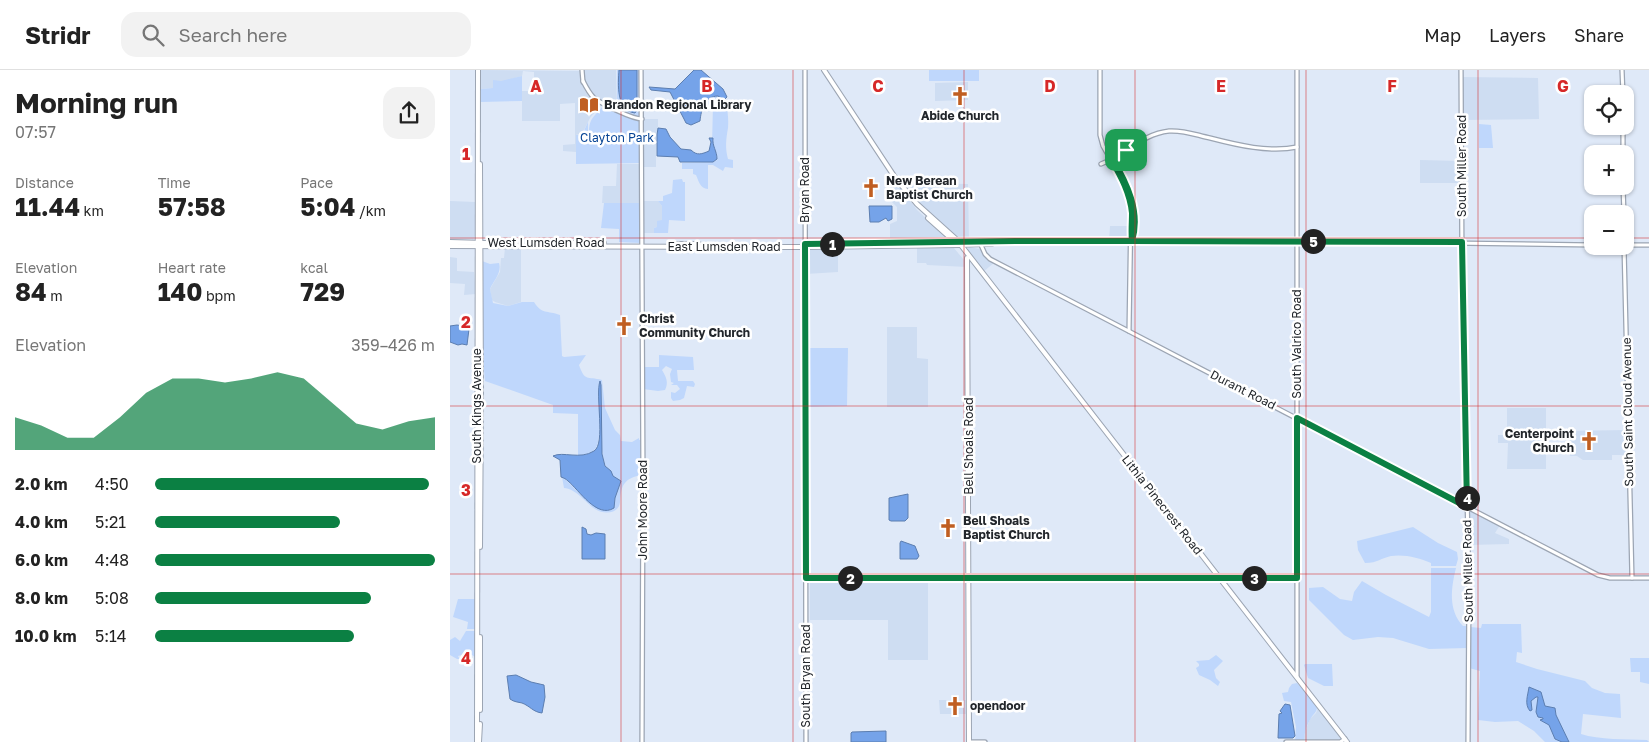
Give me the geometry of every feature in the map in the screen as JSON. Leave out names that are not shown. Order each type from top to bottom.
[{"type":"main road","name":"South Kings Avenue","points":[[479,70],[477,226],[479,245],[477,253],[479,589]]},
{"type":"main road","name":"South Kings Avenue","points":[[478,742],[481,398],[479,70]]},
{"type":"main road","name":"Lithia Pinecrest Road","points":[[824,70],[904,190],[922,212],[958,246],[996,292],[1346,741]]},
{"type":"main road","name":"Lithia Pinecrest Road","points":[[904,190],[920,208],[944,227],[996,292]]},
{"type":"main road","points":[[477,226],[476,239],[469,245],[477,253]]},
{"type":"main road","points":[[943,231],[950,240],[947,243]]},
{"type":"main road","points":[[912,246],[925,242]]},
{"type":"main road","name":"East Lumsden Road","points":[[805,246],[925,242],[947,243],[958,246]]},
{"type":"main road","name":"West Lumsden Road","points":[[451,244],[641,245]]},
{"type":"main road","name":"East Lumsden Road","points":[[641,245],[958,246]]},
{"type":"main road","points":[[958,246],[967,245]]},
{"type":"main road","name":"Bell Shoals Road","points":[[967,258],[969,742]]},
{"type":"main road","points":[[968,270],[972,264]]},
{"type":"street","points":[[582,70],[586,91],[594,100],[635,118],[642,119]]},
{"type":"street","name":"John Moore Road","points":[[642,70],[642,742]]},
{"type":"street","name":"Bryan Road","points":[[805,70],[807,611]]},
{"type":"street","points":[[1101,70],[1101,130],[1104,144],[1129,196],[1132,215],[1129,331]]},
{"type":"street","name":"South Valrico Road","points":[[1297,70],[1298,677]]},
{"type":"street","name":"South Miller Road","points":[[1461,70],[1462,242],[1469,580],[1468,742]]},
{"type":"street","points":[[1622,70],[1623,85]]},
{"type":"street","points":[[1111,158],[1150,134],[1171,129],[1195,132],[1239,145],[1297,147]]},
{"type":"street","name":"East Lumsden Road","points":[[958,246],[1018,242],[1132,241],[1462,242],[1584,245]]},
{"type":"street","name":"East Lumsden Road","points":[[967,245],[1018,242]]},
{"type":"street","name":"Durant Road","points":[[981,245],[985,254],[990,258],[1601,576],[1610,578],[1649,578]]},
{"type":"street","points":[[1634,246],[1649,245]]},
{"type":"street","name":"South Saint Cloud Avenue","points":[[1624,255],[1632,578]]},
{"type":"street","points":[[806,578],[1297,578]]},
{"type":"street","name":"South Bryan Road","points":[[806,742],[807,611]]},
{"type":"street","points":[[1286,742],[1346,741]]},
{"type":"street","points":[[969,742],[985,742]]},
{"type":"shaded area","points":[[481,70],[581,71],[585,91],[592,100],[601,105],[590,118],[582,134],[576,135],[576,152],[563,151],[563,145],[575,144],[575,103],[560,104],[560,121],[522,121],[522,91],[539,91],[534,81],[534,72],[523,71],[522,76],[505,81],[496,81],[494,88],[481,89]]},
{"type":"shaded area","points":[[582,70],[616,70],[617,109],[593,97],[584,81]]},
{"type":"shaded area","points":[[1462,77],[1538,78],[1539,119],[1463,120]]},
{"type":"shaded area","points":[[968,82],[968,100],[935,101],[935,83]]},
{"type":"shaded area","points":[[643,119],[658,119],[656,167],[643,167]]},
{"type":"shaded area","points":[[1420,160],[1461,161],[1461,183],[1420,183]]},
{"type":"shaded area","points":[[617,164],[641,164],[641,203],[602,203],[603,186],[616,186]]},
{"type":"shaded area","points":[[896,182],[917,210],[948,241],[890,243],[890,224],[897,221],[897,207],[891,201],[890,186]]},
{"type":"shaded area","points":[[903,183],[968,184],[969,242],[959,241],[909,194]]},
{"type":"shaded area","points":[[450,201],[475,202],[475,236],[473,240],[450,240]]},
{"type":"shaded area","points":[[643,201],[658,201],[662,206],[662,221],[654,228],[654,233],[642,233]]},
{"type":"shaded area","points":[[1110,226],[1130,226],[1130,241],[1109,241]]},
{"type":"shaded area","points":[[917,247],[953,247],[964,260],[967,267],[917,263]]},
{"type":"shaded area","points":[[969,247],[980,249],[983,254],[995,262],[983,272],[967,250]]},
{"type":"shaded area","points":[[505,248],[521,248],[521,302],[508,306],[492,300],[490,289],[500,272],[501,258],[504,258]]},
{"type":"shaded area","points":[[806,248],[823,248],[825,254],[838,256],[838,272],[806,274]]},
{"type":"shaded area","points":[[450,257],[457,258],[457,271],[474,272],[476,294],[464,295],[465,284],[450,283]]},
{"type":"shaded area","points":[[887,327],[917,327],[917,358],[928,359],[928,407],[887,407]]},
{"type":"shaded area","points":[[1507,408],[1546,408],[1546,469],[1507,469],[1508,443],[1498,443],[1498,435],[1507,435]]},
{"type":"shaded area","points":[[1627,430],[1628,455],[1612,455],[1612,460],[1583,460],[1577,456],[1570,456],[1569,440],[1565,439],[1565,431]]},
{"type":"shaded area","points":[[1468,508],[1500,525],[1495,533],[1509,539],[1509,544],[1469,545]]},
{"type":"shaded area","points":[[810,580],[928,580],[928,660],[888,660],[888,620],[810,620]]},
{"type":"shaded area","points":[[939,700],[969,700],[969,714],[940,714]]},
{"type":"shaded area","points":[[1318,708],[1344,739],[1342,741],[1303,741],[1310,719]]},
{"type":"green space","name":"Clayton Park","points":[[617,70],[642,70],[642,163],[576,164],[576,135],[582,135],[588,122],[589,132],[591,120],[603,106],[617,110]]},
{"type":"green space","points":[[929,70],[979,70],[979,81],[929,81]]},
{"type":"green space","points":[[522,76],[522,101],[481,102],[481,89],[493,88],[493,80],[501,81]]},
{"type":"green space","points":[[714,96],[719,96],[720,101],[726,100],[728,128],[726,151],[728,159],[733,160],[733,168],[725,167],[723,171],[713,165],[708,165],[708,189],[700,184],[696,175],[693,174],[693,169],[682,169],[682,163],[713,162],[717,160],[717,155],[712,145],[713,104],[705,104]]},
{"type":"green space","points":[[1479,124],[1491,125],[1493,148],[1479,148]]},
{"type":"green space","points":[[682,179],[685,182],[685,221],[669,220],[668,233],[654,233],[657,221],[662,220],[662,206],[658,201],[663,201],[663,196],[672,193],[673,180]]},
{"type":"green space","points":[[604,203],[641,203],[641,243],[619,242],[619,229],[601,228]]},
{"type":"green space","points":[[482,261],[490,264],[499,263],[499,273],[490,289],[493,303],[508,306],[522,302],[534,302],[542,311],[560,315],[562,356],[586,355],[579,365],[581,370],[587,377],[602,380],[605,408],[615,430],[620,435],[621,441],[632,442],[639,438],[639,440],[642,439],[642,475],[632,478],[625,483],[621,491],[619,506],[614,511],[607,513],[595,509],[572,490],[564,488],[562,477],[593,505],[607,510],[614,507],[621,481],[610,472],[604,461],[601,439],[601,382],[599,382],[600,427],[598,443],[593,451],[578,455],[578,414],[553,413],[553,405],[485,381],[483,358],[481,356]]},
{"type":"green space","points":[[809,348],[848,348],[847,406],[808,407]]},
{"type":"green space","points":[[659,355],[693,357],[694,370],[677,370],[678,381],[693,381],[695,384],[694,387],[687,386],[684,398],[673,401],[671,398],[671,392],[675,393],[680,389],[677,385],[671,385],[674,383],[671,382],[670,374],[672,369],[666,366],[662,370],[667,382],[665,390],[643,389],[643,367],[659,367]]},
{"type":"green space","points":[[1413,527],[1438,543],[1457,552],[1456,566],[1431,566],[1431,563],[1426,561],[1401,556],[1391,556],[1365,563],[1358,550],[1357,541]]},
{"type":"green space","points":[[1431,568],[1456,568],[1452,591],[1453,606],[1458,620],[1463,626],[1468,626],[1467,648],[1429,649],[1393,638],[1378,637],[1353,640],[1344,635],[1309,600],[1309,588],[1323,587],[1340,599],[1352,601],[1354,592],[1362,581],[1429,617],[1431,612]]},
{"type":"green space","points":[[458,599],[476,599],[475,629],[467,629],[468,622],[453,617]]},
{"type":"green space","points":[[1482,624],[1521,624],[1522,653],[1517,652],[1516,662],[1585,681],[1592,688],[1605,693],[1620,694],[1621,718],[1583,714],[1581,734],[1605,738],[1647,740],[1649,742],[1545,742],[1534,731],[1518,721],[1495,722],[1478,720],[1480,671],[1469,668],[1470,627],[1481,628]]},
{"type":"green space","points":[[466,631],[475,631],[475,657],[469,653],[458,656],[459,658],[466,659],[457,659],[450,655],[450,640],[455,637],[460,641]]},
{"type":"green space","points":[[1216,655],[1223,661],[1214,670],[1216,678],[1220,682],[1218,686],[1199,675],[1196,668],[1199,664],[1196,661],[1209,660]]},
{"type":"green space","points":[[1630,658],[1649,658],[1649,684],[1640,682],[1640,672],[1631,672]]},
{"type":"green space","points":[[1305,664],[1332,664],[1333,686],[1324,686],[1308,678]]},
{"type":"green space","points":[[1297,683],[1309,695],[1317,708],[1307,726],[1304,741],[1295,742],[1296,727],[1291,702],[1284,701],[1282,693],[1288,692],[1292,684]]},
{"type":"water","points":[[619,70],[637,70],[637,110],[635,113],[629,111],[621,102]]},
{"type":"water","points":[[694,70],[701,70],[723,89],[727,97],[724,100],[718,96],[710,98],[701,112],[700,121],[691,125],[686,123],[670,92],[651,90],[649,87],[675,89]]},
{"type":"water","points":[[658,128],[666,129],[670,137],[681,149],[691,150],[697,154],[709,151],[711,142],[709,138],[713,138],[717,159],[713,162],[680,162],[678,157],[657,156]]},
{"type":"water","points":[[869,206],[892,206],[892,219],[888,221],[886,218],[879,222],[870,222]]},
{"type":"water","points":[[457,325],[469,329],[467,345],[458,345],[450,342],[450,326]]},
{"type":"water","points":[[600,381],[602,454],[605,466],[611,471],[613,476],[621,481],[615,498],[614,508],[608,510],[601,510],[595,507],[567,480],[561,477],[560,460],[553,456],[589,454],[597,447],[600,429]]},
{"type":"water","points":[[908,494],[908,518],[905,521],[889,520],[889,498]]},
{"type":"water","points":[[582,527],[586,529],[587,534],[605,534],[605,559],[582,559]]},
{"type":"water","points":[[901,541],[915,546],[919,556],[917,559],[900,559]]},
{"type":"water","points":[[516,675],[531,682],[544,685],[545,697],[542,713],[510,699],[507,676]]},
{"type":"water","points":[[1529,687],[1541,692],[1545,706],[1555,708],[1556,715],[1569,742],[1555,739],[1549,725],[1540,720],[1543,718],[1538,717],[1536,712],[1538,697],[1531,701],[1532,710],[1530,711],[1527,702]]},
{"type":"water","points":[[1285,704],[1290,705],[1295,736],[1293,738],[1278,738],[1279,714],[1282,713],[1280,711]]},
{"type":"water","points":[[886,731],[886,742],[851,742],[852,732]]},
{"type":"place","name":"Abide Church","points":[[960,96]]},
{"type":"place","name":"Brandon Regional Library","points":[[589,105]]},
{"type":"place","name":"New Berean Baptist Church","points":[[871,188]]},
{"type":"place","name":"Christ Community Church","points":[[624,326]]},
{"type":"place","name":"Centerpoint Church","points":[[1589,441]]},
{"type":"place","name":"Bell Shoals Baptist Church","points":[[948,528]]},
{"type":"place","name":"opendoor","points":[[955,706]]},
{"type":"route","points":[[1126,150],[1112,158],[1126,181],[1131,196],[1134,216],[1132,241],[805,244],[806,578],[1297,578],[1297,418],[1467,507],[1462,242],[1132,241],[1132,215],[1129,196],[1110,157],[1125,148],[1126,150]]}]
